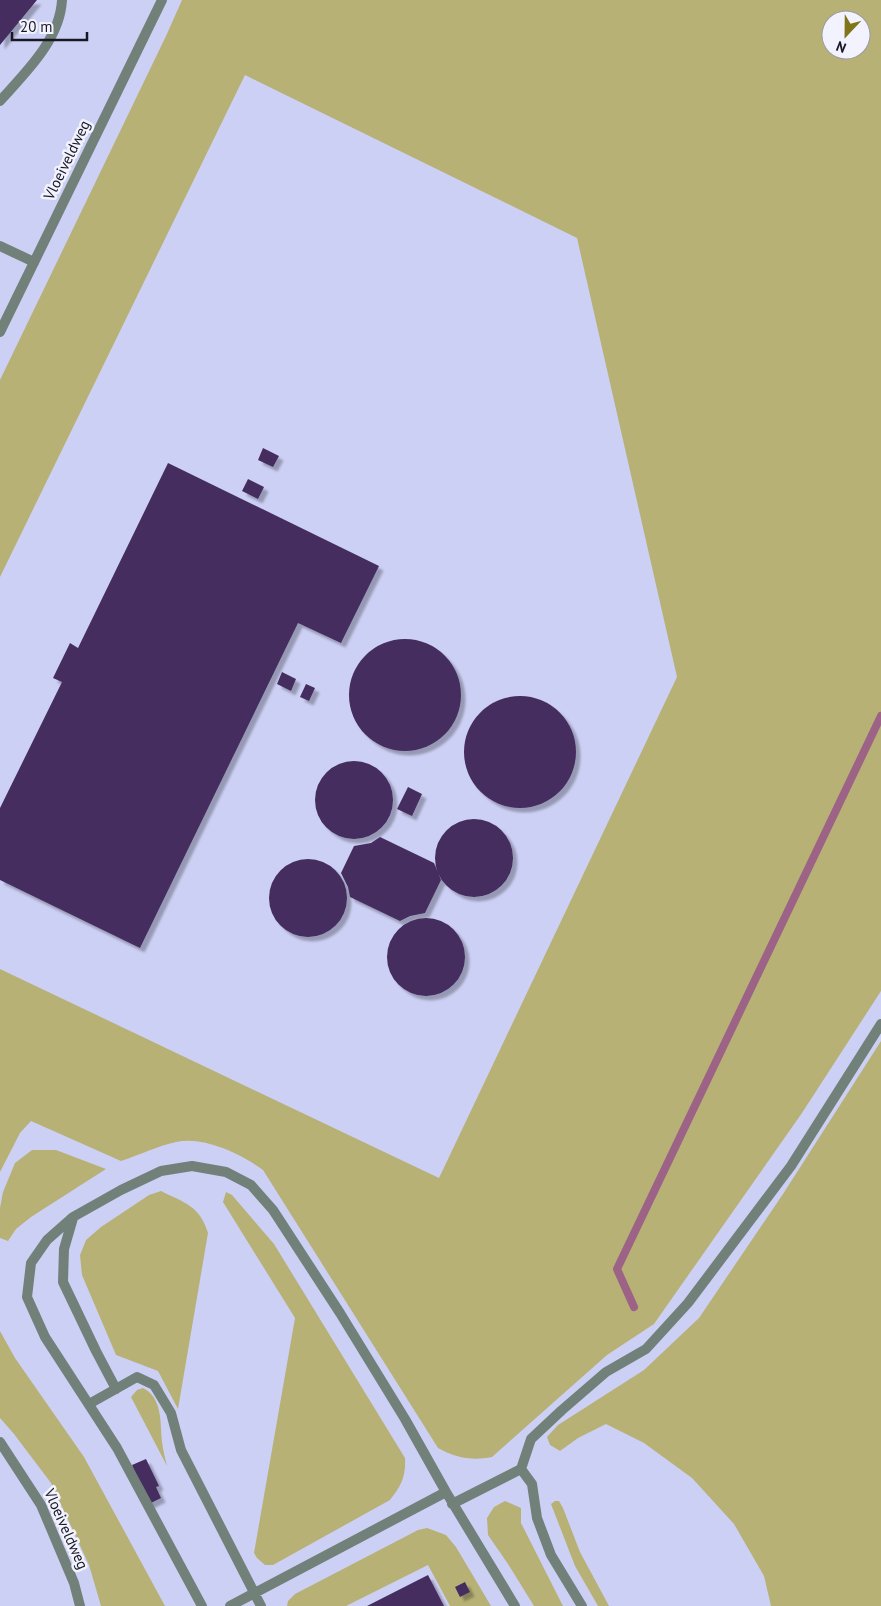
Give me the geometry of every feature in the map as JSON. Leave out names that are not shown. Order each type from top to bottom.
[{"type":"street","points":[[0,101],[34,62],[47,42],[56,25],[62,0]]},
{"type":"street","name":"Vloeiveldweg","points":[[0,332],[162,0]]},
{"type":"street","points":[[0,246],[34,262]]},
{"type":"street","points":[[452,1504],[521,1469],[531,1439],[606,1372],[646,1349],[688,1303],[790,1166],[881,1024]]},
{"type":"street","points":[[202,1606],[116,1448],[45,1337],[27,1297],[31,1263],[47,1240],[73,1217],[160,1171],[192,1166],[226,1172],[251,1185],[273,1210],[340,1313],[405,1419],[452,1504],[515,1606]]},
{"type":"street","points":[[73,1217],[64,1249],[63,1282],[116,1389]]},
{"type":"street","points":[[89,1404],[137,1377],[154,1384],[171,1413],[181,1450],[261,1606]]},
{"type":"street","name":"Vloeiveldweg","points":[[0,1442],[41,1505],[74,1583],[80,1606]]},
{"type":"street","points":[[521,1469],[532,1484],[537,1518],[551,1555],[582,1606]]},
{"type":"street","points":[[230,1606],[446,1492]]},
{"type":"shaded area","points":[[182,0],[881,0],[881,991],[802,1113],[654,1324],[607,1355],[492,1457],[464,1458],[438,1448],[263,1170],[244,1158],[210,1144],[187,1141],[162,1146],[121,1161],[31,1121],[20,1133],[0,1172],[0,969],[439,1178],[677,677],[577,238],[245,75],[0,577],[0,380]]},
{"type":"shaded area","points":[[881,1041],[881,1606],[771,1606],[764,1576],[734,1524],[692,1478],[644,1443],[606,1424],[578,1438],[560,1451],[550,1445],[547,1437],[558,1425],[644,1370],[699,1318],[783,1194]]},
{"type":"shaded area","points":[[32,1150],[56,1150],[106,1169],[31,1217],[16,1229],[8,1241],[0,1238],[0,1208],[3,1192],[15,1163]]},
{"type":"shaded area","points":[[161,1191],[184,1202],[196,1211],[205,1224],[208,1233],[178,1409],[158,1371],[116,1355],[82,1275],[80,1255],[86,1240],[101,1227],[149,1195]]},
{"type":"shaded area","points":[[226,1192],[232,1195],[274,1244],[405,1458],[405,1471],[402,1481],[390,1500],[273,1565],[265,1565],[254,1553],[295,1318],[223,1202]]},
{"type":"shaded area","points":[[0,1331],[15,1358],[84,1457],[165,1606],[101,1606],[89,1565],[51,1483],[0,1418]]},
{"type":"shaded area","points":[[143,1388],[149,1392],[157,1404],[162,1445],[167,1466],[131,1397],[137,1390]]},
{"type":"shaded area","points":[[505,1501],[521,1508],[521,1523],[563,1606],[534,1606],[488,1535],[487,1518],[494,1507]]},
{"type":"shaded area","points":[[559,1501],[563,1508],[580,1552],[609,1606],[598,1606],[575,1566],[551,1504]]},
{"type":"shaded area","points":[[427,1528],[446,1535],[456,1547],[491,1606],[450,1606],[428,1565],[346,1606],[287,1606],[288,1601],[295,1594],[418,1530]]},
{"type":"building","points":[[0,0],[37,0],[0,45]]},
{"type":"building","points":[[263,448],[279,456],[273,467],[258,460]]},
{"type":"building","points":[[168,463],[379,566],[341,643],[298,623],[140,948],[0,880],[0,808],[62,682],[53,678],[70,643],[78,648]]},
{"type":"building","points":[[248,479],[264,487],[258,499],[242,491]]},
{"type":"building","points":[[405,639],[426,643],[445,655],[457,674],[461,695],[457,716],[445,735],[426,747],[405,751],[384,747],[365,735],[353,716],[349,695],[353,674],[365,655],[384,643]]},
{"type":"building","points":[[282,672],[296,679],[291,691],[277,684]]},
{"type":"building","points":[[306,684],[315,688],[309,701],[300,697]]},
{"type":"building","points":[[520,696],[541,700],[560,712],[572,731],[576,752],[572,773],[560,792],[541,804],[520,808],[499,804],[480,792],[468,773],[464,752],[468,731],[480,712],[499,700]]},
{"type":"building","points":[[354,761],[369,764],[381,773],[390,785],[393,800],[390,815],[381,827],[369,836],[354,839],[339,836],[327,827],[318,815],[315,800],[318,785],[327,773],[339,764]]},
{"type":"building","points":[[408,787],[422,794],[412,816],[397,809]]},
{"type":"building","points":[[474,819],[489,822],[501,831],[510,843],[513,858],[510,873],[501,885],[489,894],[474,897],[459,894],[447,885],[438,873],[435,858],[438,843],[447,831],[459,822]]},
{"type":"building","points":[[380,837],[434,863],[441,880],[425,913],[410,916],[400,921],[350,897],[348,887],[341,873],[354,846],[371,843]]},
{"type":"building","points":[[308,859],[323,862],[335,871],[344,883],[347,898],[344,913],[335,925],[323,934],[308,937],[293,934],[281,925],[272,913],[269,898],[272,883],[281,871],[293,862]]},
{"type":"building","points":[[426,918],[441,921],[453,930],[462,942],[465,957],[462,972],[453,984],[441,993],[426,996],[411,993],[399,984],[390,972],[387,957],[390,942],[399,930],[411,921]]},
{"type":"building","points":[[146,1459],[159,1486],[156,1487],[161,1498],[147,1505],[132,1465]]},
{"type":"building","points":[[428,1575],[444,1606],[367,1606]]},
{"type":"building","points":[[465,1582],[470,1592],[460,1597],[455,1587]]},
{"type":"waterway","points":[[634,1307],[617,1269],[881,716]]}]
